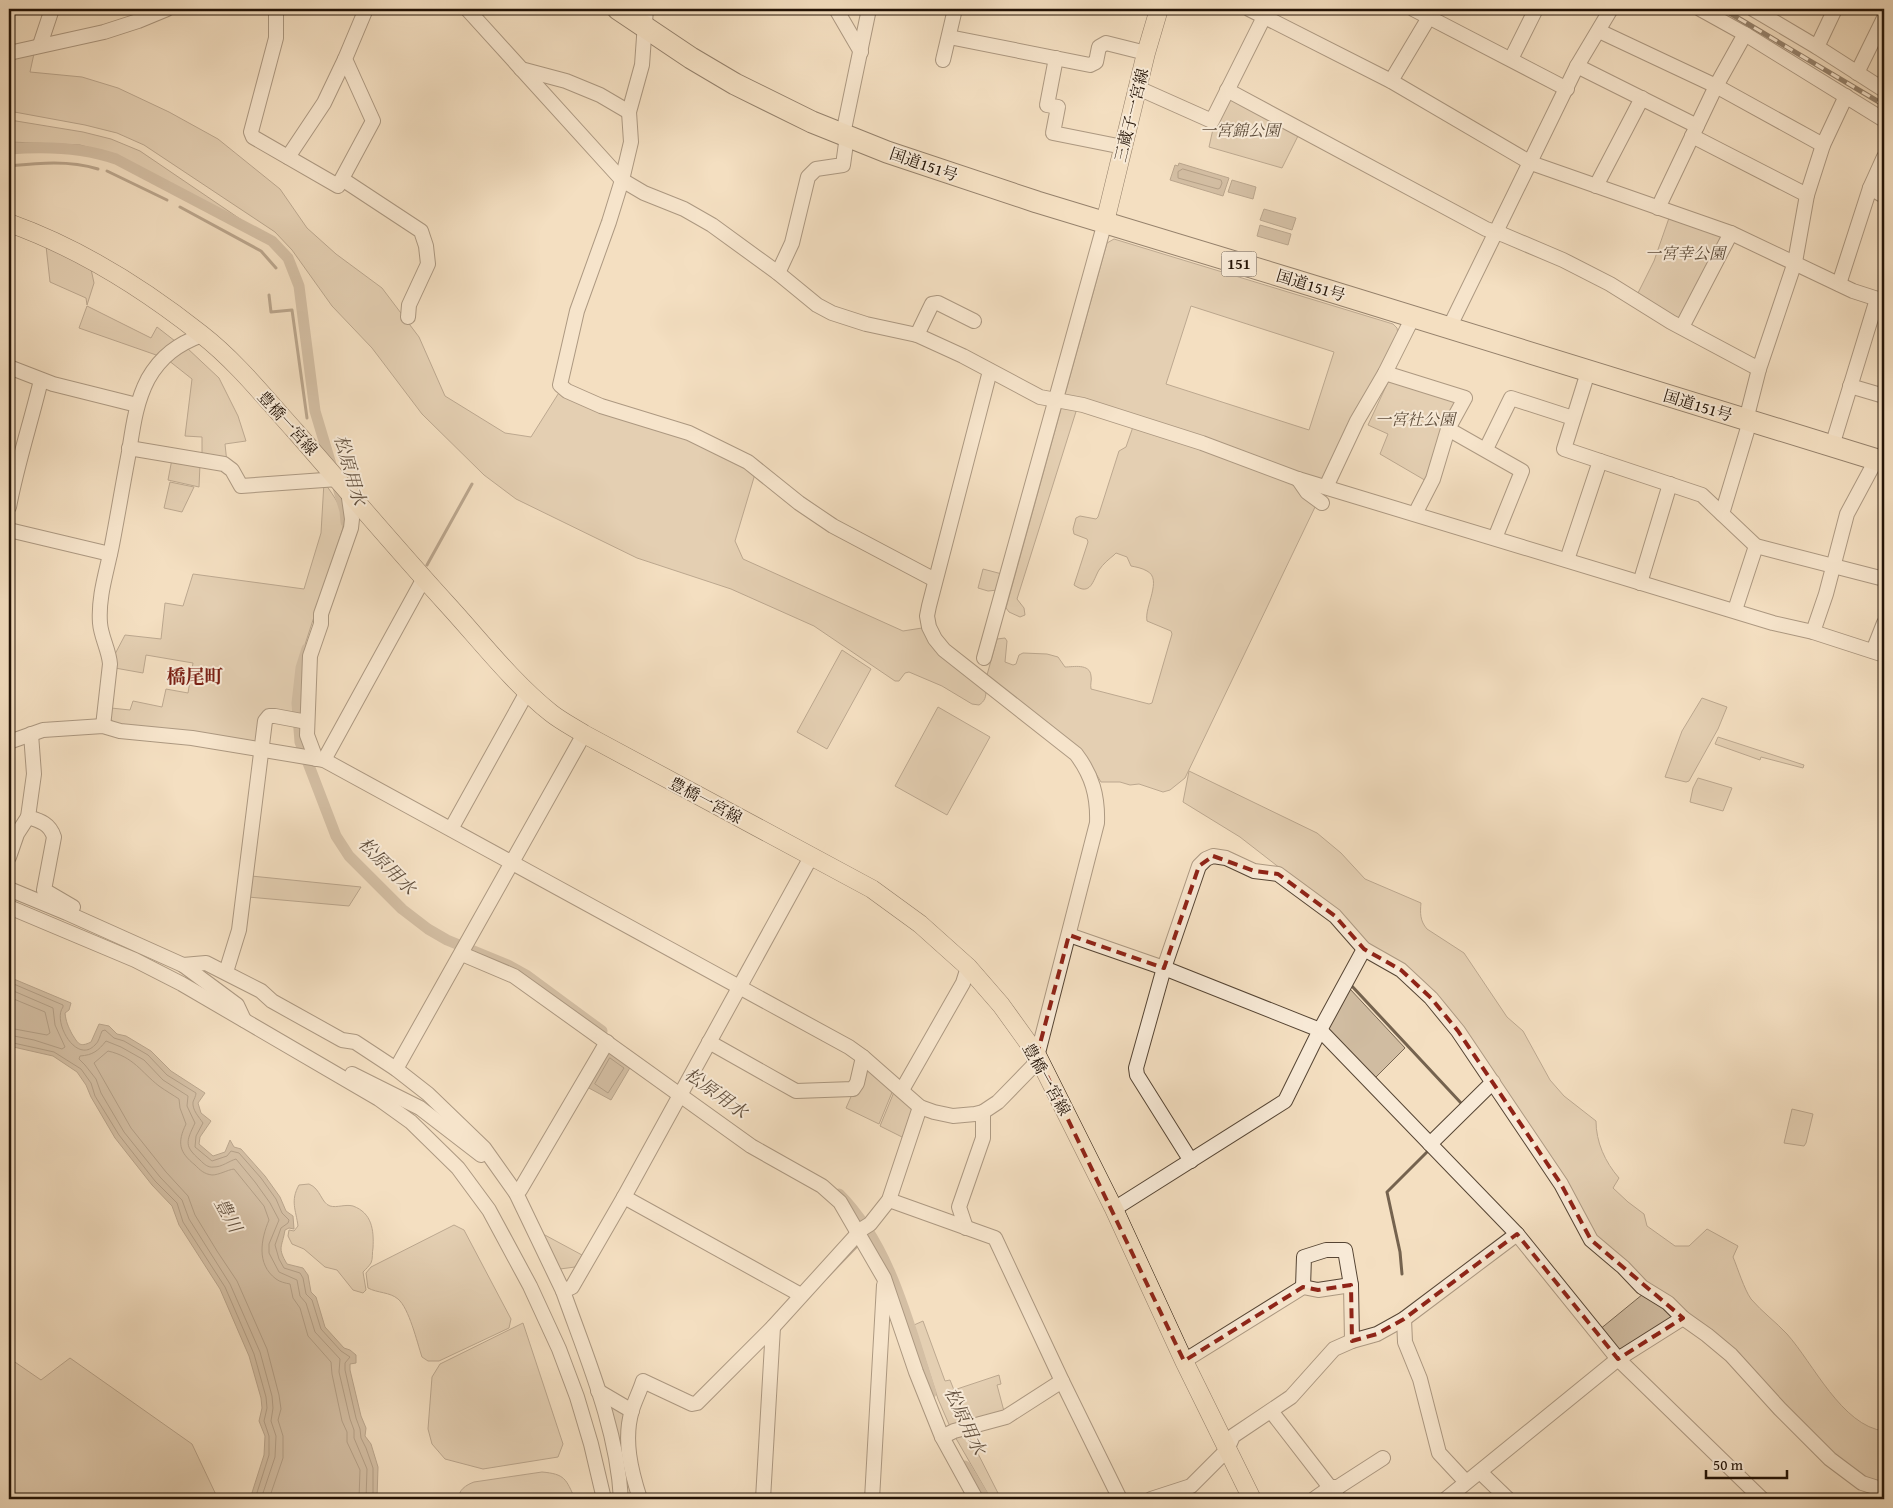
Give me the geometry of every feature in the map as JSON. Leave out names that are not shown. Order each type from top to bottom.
[{"type":"highway","name":"国道151号","points":[[618,9],[646,18],[691,58],[735,84],[812,122],[887,152],[1105,222],[1880,461]]},
{"type":"main road","name":"三蔵子一宮線","points":[[1105,222],[1146,53],[1159,9]]},
{"type":"main road","name":"豊橋一宮線","points":[[9,224],[41,235],[133,284],[202,334],[228,358],[267,400],[527,692],[552,714],[584,734],[872,889],[901,909],[942,942],[968,967],[1001,1005],[1037,1055],[1114,1209],[1184,1362],[1252,1499]]},
{"type":"street","points":[[40,45],[52,9]]},
{"type":"street","points":[[9,53],[104,32],[138,22],[167,9]]},
{"type":"street","points":[[276,9],[276,38],[251,132],[253,137],[338,186],[373,121],[345,59]]},
{"type":"street","points":[[288,157],[324,104],[366,9]]},
{"type":"street","points":[[467,9],[622,180],[644,193],[684,209],[705,221],[778,273],[818,305],[832,313],[866,324],[917,335],[1040,397],[1083,404],[1326,487],[1773,623],[1813,632],[1879,653],[1884,623]]},
{"type":"street","points":[[836,9],[861,52]]},
{"type":"street","points":[[778,273],[792,243],[808,177],[816,168],[843,165],[845,135],[869,9]]},
{"type":"street","points":[[943,60],[955,9]]},
{"type":"street","points":[[1249,9],[1266,13],[1391,81],[1531,163],[1731,233],[1853,291],[1880,300],[1850,386],[1832,446]]},
{"type":"street","points":[[1412,9],[1431,13],[1567,89]]},
{"type":"street","points":[[1511,59],[1536,9]]},
{"type":"street","points":[[1449,328],[1577,66],[1611,9]]},
{"type":"street","points":[[1700,9],[1745,34],[1884,120]]},
{"type":"street","points":[[1754,9],[1884,90]]},
{"type":"street","points":[[1817,47],[1835,9]]},
{"type":"street","points":[[1138,88],[1212,121],[1266,13]]},
{"type":"street","points":[[1391,81],[1431,13]]},
{"type":"street","points":[[646,18],[642,65],[629,112],[631,142],[622,180],[577,311],[560,385],[567,391],[601,406],[688,433],[748,462],[799,503],[833,526],[935,580]]},
{"type":"street","points":[[1856,73],[1884,18]]},
{"type":"street","points":[[1599,31],[1716,86],[1823,145]]},
{"type":"street","points":[[1658,208],[1716,86],[1745,34]]},
{"type":"street","points":[[949,37],[1090,65],[1096,62],[1100,47],[1106,43],[1146,53]]},
{"type":"street","points":[[1056,58],[1047,105],[1058,107],[1053,133],[1123,147]]},
{"type":"street","points":[[1577,66],[1642,98],[1695,131],[1807,194]]},
{"type":"street","points":[[520,68],[566,81],[600,95],[629,112]]},
{"type":"street","points":[[1227,90],[1486,229],[1563,260],[1610,284],[1682,328],[1759,369]]},
{"type":"street","points":[[1722,514],[1748,420],[1759,369],[1794,262],[1807,194],[1823,145],[1846,96]]},
{"type":"street","points":[[1596,186],[1642,98]]},
{"type":"street","points":[[1839,284],[1870,188],[1884,157]]},
{"type":"street","points":[[342,179],[421,231],[426,246],[428,264],[409,305],[408,317]]},
{"type":"street","points":[[1870,188],[1884,196]]},
{"type":"street","points":[[984,658],[1105,222]]},
{"type":"street","points":[[1682,328],[1731,233]]},
{"type":"street","points":[[917,335],[932,304],[938,303],[974,321]]},
{"type":"street","points":[[1326,487],[1357,422],[1413,317]]},
{"type":"street","points":[[103,726],[110,664],[100,625],[100,597],[110,554],[136,405],[149,378],[162,358],[186,341],[202,334]]},
{"type":"street","points":[[9,367],[53,384],[136,405]]},
{"type":"street","points":[[9,742],[43,730],[103,726],[120,731],[192,738],[320,759],[849,1047],[920,1107],[953,1116],[983,1112],[998,1102],[1033,1066],[1069,935],[1097,823],[1098,808],[1095,788],[1083,763],[1068,746],[944,650],[935,639],[929,627],[928,616],[935,580],[990,371]]},
{"type":"street","points":[[1588,372],[1564,449],[1702,495],[1756,546],[1884,579]]},
{"type":"street","points":[[1384,373],[1465,398],[1448,429],[1433,480],[1415,514]]},
{"type":"street","points":[[9,507],[16,470],[30,429],[41,380]]},
{"type":"street","points":[[1850,386],[1884,396]]},
{"type":"street","points":[[1486,449],[1511,398],[1574,418]]},
{"type":"street","points":[[1448,429],[1522,470],[1495,538]]},
{"type":"street","points":[[129,448],[224,464],[232,470],[241,486],[343,485],[352,519],[351,528],[321,614],[320,624],[310,656],[307,735],[320,759]]},
{"type":"street","points":[[1567,560],[1600,461]]},
{"type":"street","points":[[1813,632],[1834,567],[1847,514],[1880,461]]},
{"type":"street","points":[[1298,478],[1307,492],[1322,503]]},
{"type":"street","points":[[1640,583],[1670,484]]},
{"type":"street","points":[[9,530],[110,554]]},
{"type":"street","points":[[1735,610],[1756,546]]},
{"type":"street","points":[[320,759],[424,578]]},
{"type":"street","points":[[451,829],[527,692]]},
{"type":"street","points":[[226,972],[239,930],[263,727],[269,716],[307,722]]},
{"type":"street","points":[[9,857],[17,834],[28,817],[34,774],[30,734]]},
{"type":"street","points":[[396,1069],[584,734]]},
{"type":"street","points":[[28,817],[47,825],[52,830],[54,837],[44,890],[85,915],[101,928]]},
{"type":"street","points":[[563,1291],[572,1287],[624,1197],[811,856]]},
{"type":"street","points":[[1191,1161],[1137,1075],[1136,1068],[1164,968],[1199,866],[1206,859],[1213,856],[1226,858],[1254,871],[1278,874],[1335,916],[1364,949],[1400,970],[1431,998],[1458,1031],[1560,1184],[1591,1240],[1623,1267],[1642,1287],[1668,1303],[1683,1318],[1730,1355],[1830,1459],[1862,1483],[1884,1490]]},
{"type":"street","points":[[9,889],[184,965],[237,1004],[244,1020]]},
{"type":"street","points":[[9,907],[135,960],[182,984],[341,1076],[379,1099],[411,1122],[458,1168],[489,1210],[530,1286],[559,1349],[577,1397],[591,1444],[604,1499]]},
{"type":"street","points":[[1069,935],[1164,968],[1320,1030],[1517,1234],[1618,1359],[1762,1499]]},
{"type":"street","points":[[1114,1209],[1284,1102],[1364,949]]},
{"type":"street","points":[[462,954],[514,976],[751,1146],[822,1186],[840,1202],[864,1229],[884,1278],[916,1372],[942,1437],[972,1496]]},
{"type":"street","points":[[184,965],[206,963],[226,972],[230,976],[261,991],[272,1001],[342,1040],[354,1042],[396,1069],[428,1094],[465,1128],[498,1166],[516,1193],[563,1291],[598,1391],[616,1452],[621,1499]]},
{"type":"street","points":[[902,1090],[963,983],[968,967]]},
{"type":"street","points":[[516,1193],[520,1190],[608,1042]]},
{"type":"street","points":[[709,1042],[796,1091],[853,1089],[857,1083],[863,1057]]},
{"type":"street","points":[[341,1076],[348,1073],[361,1078],[420,1108],[492,1165],[498,1166]]},
{"type":"street","points":[[1430,1144],[1492,1082]]},
{"type":"street","points":[[640,1499],[633,1477],[628,1440],[632,1411],[643,1381],[692,1404],[697,1403],[772,1327],[889,1200],[920,1107]]},
{"type":"street","points":[[966,1228],[959,1207],[983,1138],[983,1112]]},
{"type":"street","points":[[624,1197],[801,1295]]},
{"type":"street","points":[[889,1200],[995,1238],[1120,1499]]},
{"type":"street","points":[[1151,1499],[1191,1486],[1227,1450],[1233,1436],[1271,1411],[1301,1387],[1313,1370],[1334,1349],[1352,1341],[1377,1334],[1404,1319],[1517,1234]]},
{"type":"street","points":[[1303,1287],[1304,1257],[1326,1250],[1345,1250],[1351,1285],[1352,1341]]},
{"type":"street","points":[[872,1499],[884,1278]]},
{"type":"street","points":[[1184,1362],[1303,1287],[1318,1290],[1351,1285]]},
{"type":"street","points":[[1446,1499],[1618,1359],[1683,1318]]},
{"type":"street","points":[[1404,1319],[1405,1342],[1420,1379],[1439,1453],[1466,1482]]},
{"type":"street","points":[[763,1499],[772,1327]]},
{"type":"street","points":[[942,1437],[954,1431],[1006,1417],[1062,1381]]},
{"type":"street","points":[[598,1391],[632,1411]]},
{"type":"street","points":[[1271,1411],[1339,1499]]},
{"type":"street","points":[[1314,1499],[1331,1487],[1338,1487],[1383,1458]]},
{"type":"street","points":[[1480,1472],[1508,1499]]},
{"type":"highlighted area","points":[[1213,856],[1254,871],[1278,874],[1335,916],[1364,949],[1401,970],[1431,998],[1458,1031],[1561,1184],[1591,1240],[1683,1318],[1618,1359],[1517,1234],[1404,1319],[1377,1334],[1352,1341],[1351,1285],[1318,1290],[1303,1287],[1184,1361],[1037,1055],[1069,935],[1164,968],[1199,866]]},
{"type":"green space","points":[[35,49],[30,72],[82,77],[118,88],[169,112],[218,139],[280,189],[307,228],[336,254],[382,288],[419,337],[445,396],[505,433],[531,437],[560,391],[688,437],[755,474],[735,541],[743,559],[903,631],[922,628],[986,690],[984,700],[979,705],[972,704],[942,686],[909,672],[905,673],[899,681],[895,681],[814,626],[731,589],[637,558],[516,499],[484,475],[422,414],[372,348],[332,306],[292,250],[275,232],[144,145],[117,133],[9,111],[9,57]]},
{"type":"green space","name":"一宮錦公園","points":[[1232,98],[1299,134],[1282,168],[1209,147],[1213,129],[1228,99]]},
{"type":"green space","points":[[10,120],[83,132],[111,139],[140,151],[249,225],[117,155],[80,145],[11,142]]},
{"type":"green space","name":"一宮幸公園","points":[[1669,218],[1721,234],[1722,239],[1681,318],[1677,321],[1637,295],[1654,261]]},
{"type":"green space","points":[[1114,239],[1393,324],[1397,328],[1398,334],[1324,481],[1316,505],[1185,778],[1170,790],[1163,792],[1139,784],[1101,782],[1089,762],[988,679],[987,675],[997,639],[1005,638],[1007,641],[1005,662],[1013,665],[1016,664],[1019,655],[1023,653],[1047,654],[1058,657],[1065,667],[1084,667],[1088,669],[1091,676],[1091,689],[1149,704],[1152,703],[1172,634],[1171,631],[1147,621],[1153,580],[1147,571],[1131,566],[1127,557],[1116,553],[1099,570],[1091,586],[1088,588],[1084,589],[1074,585],[1088,542],[1087,539],[1074,534],[1073,529],[1076,518],[1080,516],[1096,519],[1098,517],[1119,451],[1126,447],[1135,421],[1079,402],[1017,599],[1024,608],[1025,615],[1020,617],[1009,612],[1006,608],[1107,243]],"holes":[[[1191,306],[1334,352],[1309,430],[1166,384]]]},
{"type":"green space","points":[[46,246],[91,269],[94,283],[87,305],[86,298],[50,282]]},
{"type":"green space","points":[[87,306],[151,338],[157,327],[175,341],[159,356],[79,328]]},
{"type":"green space","points":[[186,347],[219,378],[238,416],[246,441],[225,444],[227,463],[202,457],[202,437],[185,436],[192,379],[168,360]]},
{"type":"green space","name":"一宮社公園","points":[[1392,379],[1457,399],[1428,482],[1380,454],[1388,434],[1368,425],[1388,382]]},
{"type":"green space","points":[[172,459],[200,464],[199,487],[168,480]]},
{"type":"green space","points":[[170,482],[194,487],[182,512],[164,508]]},
{"type":"green space","points":[[324,482],[340,509],[343,528],[298,666],[294,702],[295,718],[275,714],[259,744],[115,724],[110,718],[111,708],[130,710],[133,701],[162,707],[166,689],[188,693],[193,663],[146,655],[143,673],[115,668],[114,656],[125,635],[161,639],[165,603],[183,606],[193,574],[304,589],[321,533]]},
{"type":"green space","points":[[983,569],[1002,574],[998,590],[988,591],[978,588]]},
{"type":"green space","points":[[842,650],[871,669],[827,749],[797,732]]},
{"type":"green space","points":[[1702,698],[1727,707],[1718,729],[1689,781],[1665,777],[1682,731]]},
{"type":"green space","points":[[938,707],[990,737],[947,815],[895,786]]},
{"type":"green space","points":[[1718,737],[1804,765],[1803,768],[1761,757],[1760,760],[1715,744]]},
{"type":"green space","points":[[1189,771],[1317,833],[1341,853],[1365,879],[1421,903],[1421,917],[1427,929],[1464,953],[1507,1017],[1523,1031],[1550,1080],[1564,1096],[1596,1121],[1596,1129],[1602,1151],[1619,1178],[1613,1188],[1644,1214],[1647,1226],[1675,1246],[1689,1246],[1707,1229],[1738,1246],[1733,1257],[1751,1299],[1787,1334],[1842,1406],[1869,1427],[1884,1431],[1884,1486],[1860,1477],[1601,1243],[1463,1029],[1367,945],[1339,914],[1240,837],[1183,802]]},
{"type":"green space","points":[[1698,778],[1732,788],[1723,811],[1690,802],[1693,788]]},
{"type":"green space","points":[[251,876],[361,887],[349,906],[248,897]]},
{"type":"green space","points":[[1350,989],[1405,1048],[1375,1078],[1327,1029]]},
{"type":"green space","points":[[865,1065],[893,1090],[879,1124],[846,1108]]},
{"type":"green space","points":[[894,1092],[912,1106],[913,1110],[904,1138],[880,1126]]},
{"type":"green space","points":[[1792,1109],[1813,1114],[1804,1146],[1784,1143]]},
{"type":"green space","points":[[309,1184],[316,1189],[330,1206],[353,1206],[364,1213],[371,1223],[373,1235],[372,1260],[363,1272],[366,1290],[363,1293],[353,1290],[337,1270],[325,1267],[304,1249],[292,1244],[288,1236],[289,1230],[294,1231],[298,1226],[294,1206],[296,1191],[299,1185]]},
{"type":"green space","points":[[454,1225],[464,1230],[511,1319],[509,1328],[439,1361],[428,1361],[422,1357],[402,1303],[391,1295],[368,1288],[366,1273],[371,1267]]},
{"type":"green space","points":[[543,1234],[582,1255],[575,1267],[560,1269]]},
{"type":"green space","points":[[1643,1294],[1665,1304],[1673,1317],[1618,1353],[1599,1330]]},
{"type":"green space","points":[[923,1321],[945,1381],[950,1380],[954,1390],[999,1375],[1001,1384],[997,1385],[1005,1415],[951,1429],[938,1399],[914,1325]]},
{"type":"green space","points":[[523,1323],[563,1444],[558,1457],[483,1469],[445,1459],[432,1444],[428,1429],[432,1377],[440,1364]]},
{"type":"green space","points":[[9,1358],[41,1380],[70,1358],[192,1444],[218,1499],[9,1499],[9,1482],[14,1450],[9,1447]]},
{"type":"green space","points":[[607,1405],[626,1412],[626,1458],[622,1456]]},
{"type":"green space","points":[[967,1432],[1001,1499],[991,1499],[954,1435]]},
{"type":"green space","points":[[542,1472],[556,1474],[564,1479],[575,1499],[459,1499],[463,1488],[474,1482]]},
{"type":"water","points":[[1179,163],[1229,178],[1223,196],[1170,180],[1175,165],[1178,166]]},
{"type":"water","points":[[1232,180],[1256,187],[1253,199],[1228,192]]},
{"type":"water","points":[[1264,209],[1296,218],[1292,230],[1260,220]]},
{"type":"water","points":[[1260,225],[1291,234],[1288,245],[1257,236]]},
{"type":"water","name":"豊川","points":[[9,977],[71,1003],[69,1010],[65,1013],[66,1019],[72,1034],[79,1044],[84,1045],[91,1042],[99,1024],[109,1026],[117,1034],[126,1036],[151,1051],[171,1071],[205,1093],[198,1103],[201,1113],[211,1121],[200,1137],[199,1144],[213,1156],[225,1152],[230,1140],[234,1147],[241,1149],[265,1176],[280,1197],[286,1211],[293,1216],[294,1229],[289,1228],[285,1230],[281,1247],[282,1254],[287,1264],[303,1268],[308,1275],[311,1292],[316,1297],[325,1327],[344,1348],[356,1355],[356,1363],[350,1364],[350,1370],[361,1416],[366,1428],[365,1436],[371,1444],[378,1467],[377,1499],[250,1499],[264,1455],[265,1436],[259,1421],[262,1408],[261,1398],[249,1356],[220,1289],[179,1225],[172,1206],[152,1185],[115,1138],[77,1072],[53,1056],[9,1046]]},
{"type":"water","points":[[609,1049],[631,1066],[611,1100],[587,1087]]},
{"type":"waterway","name":"松原用水","points":[[9,149],[63,148],[90,152],[116,159],[272,241],[288,258],[299,286],[315,411],[345,511],[346,522]]},
{"type":"waterway","points":[[9,166],[65,163],[98,169]]},
{"type":"waterway","points":[[107,171],[167,200]]},
{"type":"waterway","points":[[180,207],[261,251],[276,268]]},
{"type":"waterway","points":[[269,295],[271,312],[292,310],[307,418]]},
{"type":"waterway","points":[[427,565],[472,484]]},
{"type":"waterway","name":"松原用水","points":[[307,649],[301,668],[297,703],[300,742],[336,836],[349,856],[402,909],[428,929],[447,940],[508,965],[526,975],[602,1031]]},
{"type":"waterway","points":[[1351,983],[1461,1103]]},
{"type":"waterway","points":[[1402,1274],[1400,1252],[1387,1192],[1430,1149]]},
{"type":"waterway","name":"松原用水","points":[[839,1194],[857,1215],[885,1262],[906,1314],[931,1393]]},
{"type":"waterway","points":[[827,1277],[859,1244]]},
{"type":"waterway","name":"松原用水","points":[[965,1466],[985,1499]]},
{"type":"railway","points":[[1723,9],[1884,105]]},
{"type":"district","name":"橋尾町","points":[[195,676]]}]
